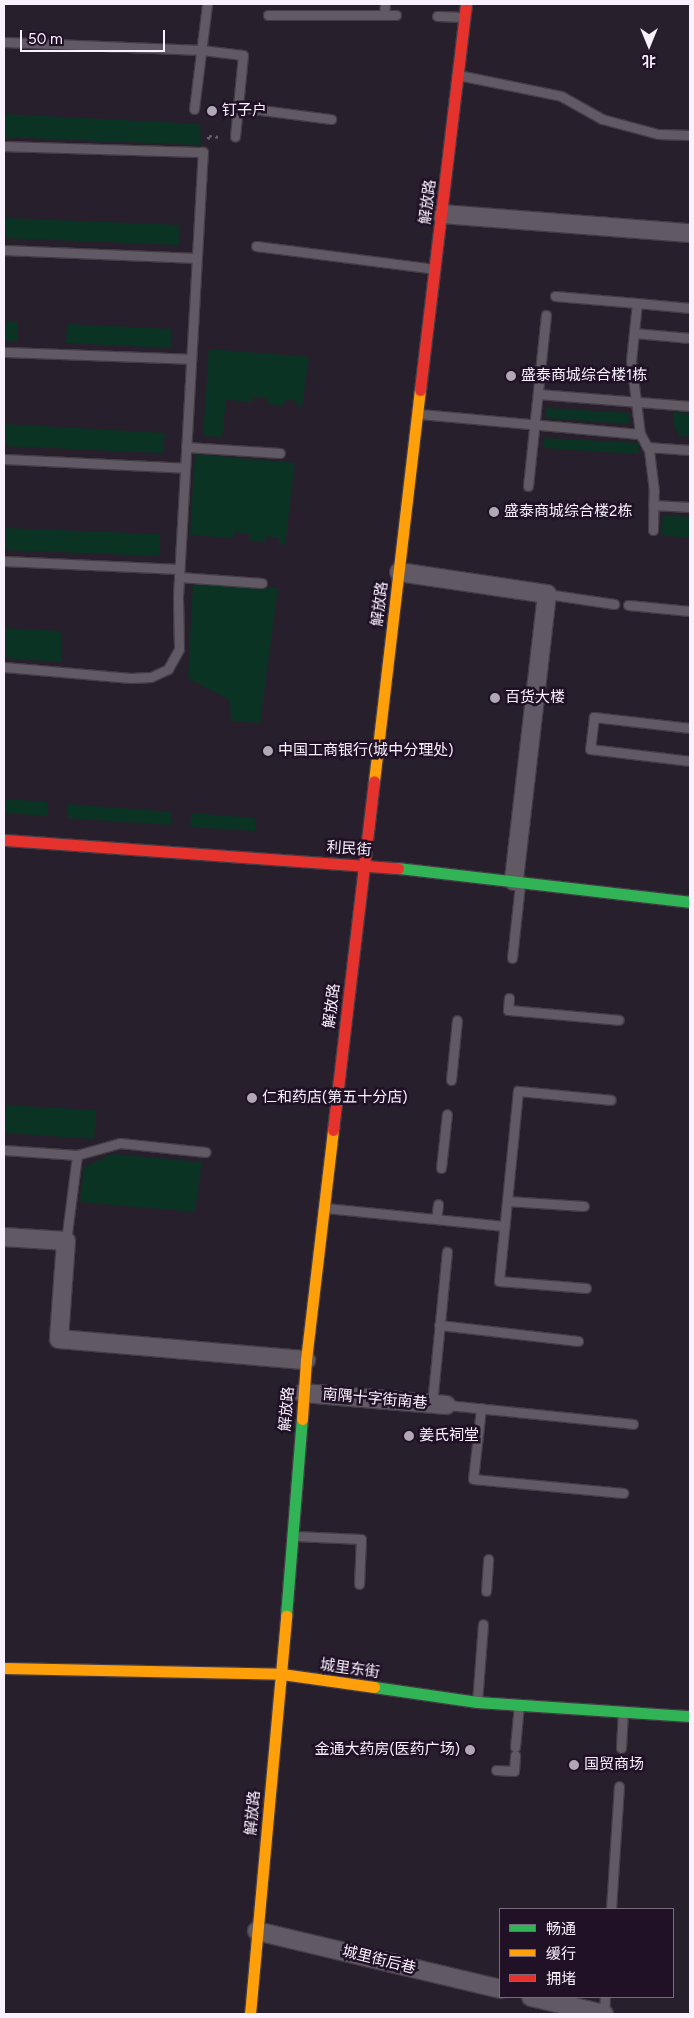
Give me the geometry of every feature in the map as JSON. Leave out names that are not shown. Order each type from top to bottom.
[{"type":"street","name":"解放路","points":[[250,2014],[282,1674],[306,1360],[466,4]]},
{"type":"street","points":[[441,214],[690,233]]},
{"type":"street","points":[[399,572],[547,594],[517,881]]},
{"type":"street","name":"利民街","points":[[4,840],[364,864],[690,902]]},
{"type":"street","points":[[4,1237],[66,1241],[59,1339],[306,1360]]},
{"type":"street","name":"南隅十字街南巷","points":[[303,1393],[440,1404]]},
{"type":"street","name":"城里东街","points":[[4,1668],[282,1674],[477,1702],[690,1716]]},
{"type":"street","name":"城里街后巷","points":[[257,1931],[499,1989]]},
{"type":"street","points":[[535,1998],[604,2014]]},
{"type":"lane","points":[[194,109],[207,4]]},
{"type":"lane","points":[[384,15],[385,4]]},
{"type":"lane","points":[[268,15],[396,15]]},
{"type":"lane","points":[[437,16],[464,17]]},
{"type":"lane","points":[[4,42],[202,50],[243,55],[235,137]]},
{"type":"lane","points":[[458,75],[560,96],[602,119],[658,134],[690,135]]},
{"type":"lane","points":[[238,107],[331,119]]},
{"type":"lane","points":[[4,668],[131,678],[151,677],[168,669],[179,649],[179,573],[203,152],[6,146]]},
{"type":"lane","points":[[256,246],[435,269]]},
{"type":"lane","points":[[4,250],[197,258]]},
{"type":"lane","points":[[555,296],[690,308]]},
{"type":"lane","points":[[637,303],[631,361],[640,434],[647,447],[654,491],[653,530]]},
{"type":"lane","points":[[528,486],[546,314]]},
{"type":"lane","points":[[634,334],[690,338]]},
{"type":"lane","points":[[4,352],[191,359]]},
{"type":"lane","points":[[538,394],[690,406]]},
{"type":"lane","points":[[418,414],[640,434]]},
{"type":"lane","points":[[186,447],[280,453]]},
{"type":"lane","points":[[647,447],[690,450]]},
{"type":"lane","points":[[4,459],[185,468]]},
{"type":"lane","points":[[653,505],[690,507]]},
{"type":"lane","points":[[4,561],[179,573],[262,583]]},
{"type":"lane","points":[[547,594],[614,604]]},
{"type":"lane","points":[[628,605],[690,611]]},
{"type":"lane","points":[[690,728],[594,717],[590,749],[690,761]]},
{"type":"lane","points":[[512,958],[517,881]]},
{"type":"lane","points":[[509,998],[508,1010],[619,1020]]},
{"type":"lane","points":[[451,1080],[457,1020]]},
{"type":"lane","points":[[586,1288],[499,1281],[518,1091],[611,1100]]},
{"type":"lane","points":[[442,1168],[447,1114]]},
{"type":"lane","points":[[4,1150],[77,1155],[120,1143],[206,1152]]},
{"type":"lane","points":[[66,1241],[77,1155]]},
{"type":"lane","points":[[507,1200],[584,1206]]},
{"type":"lane","points":[[436,1219],[438,1204]]},
{"type":"lane","points":[[323,1208],[504,1226]]},
{"type":"lane","points":[[447,1252],[439,1325],[440,1404],[633,1424]]},
{"type":"lane","points":[[439,1325],[578,1341]]},
{"type":"lane","points":[[481,1408],[473,1479],[623,1493]]},
{"type":"lane","points":[[292,1536],[361,1539],[359,1584]]},
{"type":"lane","points":[[486,1591],[488,1559]]},
{"type":"lane","points":[[477,1702],[483,1624]]},
{"type":"lane","points":[[496,1770],[514,1771],[518,1705]]},
{"type":"lane","points":[[621,1748],[623,1711]]},
{"type":"lane","points":[[611,1908],[619,1786]]},
{"type":"lane","points":[[604,2014],[606,1998]]},
{"type":"path","points":[[203,152],[208,136],[235,137]]},
{"type":"green space","points":[[4,114],[200,124],[201,145],[4,137]]},
{"type":"green space","points":[[4,218],[180,225],[179,245],[4,238]]},
{"type":"green space","points":[[4,322],[18,322],[17,341],[4,341]]},
{"type":"green space","points":[[67,324],[171,329],[171,348],[66,343]]},
{"type":"green space","points":[[209,349],[309,357],[302,407],[298,408],[298,401],[285,400],[284,406],[268,404],[268,398],[253,396],[252,402],[226,400],[222,437],[203,436]]},
{"type":"green space","points":[[546,408],[630,413],[630,424],[545,418]]},
{"type":"green space","points":[[674,412],[690,414],[690,437],[679,436],[674,426]]},
{"type":"green space","points":[[4,424],[165,433],[163,453],[4,446]]},
{"type":"green space","points":[[544,438],[639,443],[638,454],[543,448]]},
{"type":"green space","points":[[195,454],[295,463],[285,545],[279,544],[279,538],[266,536],[265,542],[249,540],[249,534],[234,532],[233,538],[190,535]]},
{"type":"green space","points":[[663,515],[690,517],[690,538],[661,535]]},
{"type":"green space","points":[[4,528],[159,534],[159,556],[4,550]]},
{"type":"green space","points":[[193,582],[278,588],[260,723],[231,721],[230,700],[188,678]]},
{"type":"green space","points":[[4,628],[61,631],[61,662],[4,658]]},
{"type":"green space","points":[[4,799],[48,802],[47,816],[4,813]]},
{"type":"green space","points":[[68,804],[172,812],[171,825],[67,818]]},
{"type":"green space","points":[[192,813],[256,818],[255,831],[190,827]]},
{"type":"green space","points":[[4,1105],[96,1110],[94,1139],[4,1133]]},
{"type":"green space","points":[[112,1154],[202,1162],[195,1212],[80,1202],[84,1167]]},
{"type":"traffic: fast","points":[[398,868],[690,902]]},
{"type":"traffic: fast","points":[[286,1616],[302,1419]]},
{"type":"traffic: fast","points":[[374,1687],[477,1702],[690,1716]]},
{"type":"traffic: slow","points":[[374,781],[420,390]]},
{"type":"traffic: slow","points":[[302,1419],[306,1360],[333,1130]]},
{"type":"traffic: slow","points":[[250,2014],[286,1616]]},
{"type":"traffic: slow","points":[[4,1668],[282,1674],[374,1687]]},
{"type":"traffic: jam","points":[[420,390],[466,4]]},
{"type":"traffic: jam","points":[[333,1130],[374,781]]},
{"type":"traffic: jam","points":[[4,840],[398,868]]},
{"type":"place","name":"钉子户","points":[[212,111]]},
{"type":"place","name":"盛泰商城综合楼1栋","points":[[511,376]]},
{"type":"place","name":"盛泰商城综合楼2栋","points":[[494,512]]},
{"type":"place","name":"百货大楼","points":[[495,698]]},
{"type":"place","name":"中国工商银行(城中分理处)","points":[[268,751]]},
{"type":"place","name":"仁和药店(第五十分店)","points":[[252,1098]]},
{"type":"place","name":"姜氏祠堂","points":[[409,1436]]},
{"type":"place","name":"金通大药房(医药广场)","points":[[470,1750]]},
{"type":"place","name":"国贸商场","points":[[574,1765]]}]
